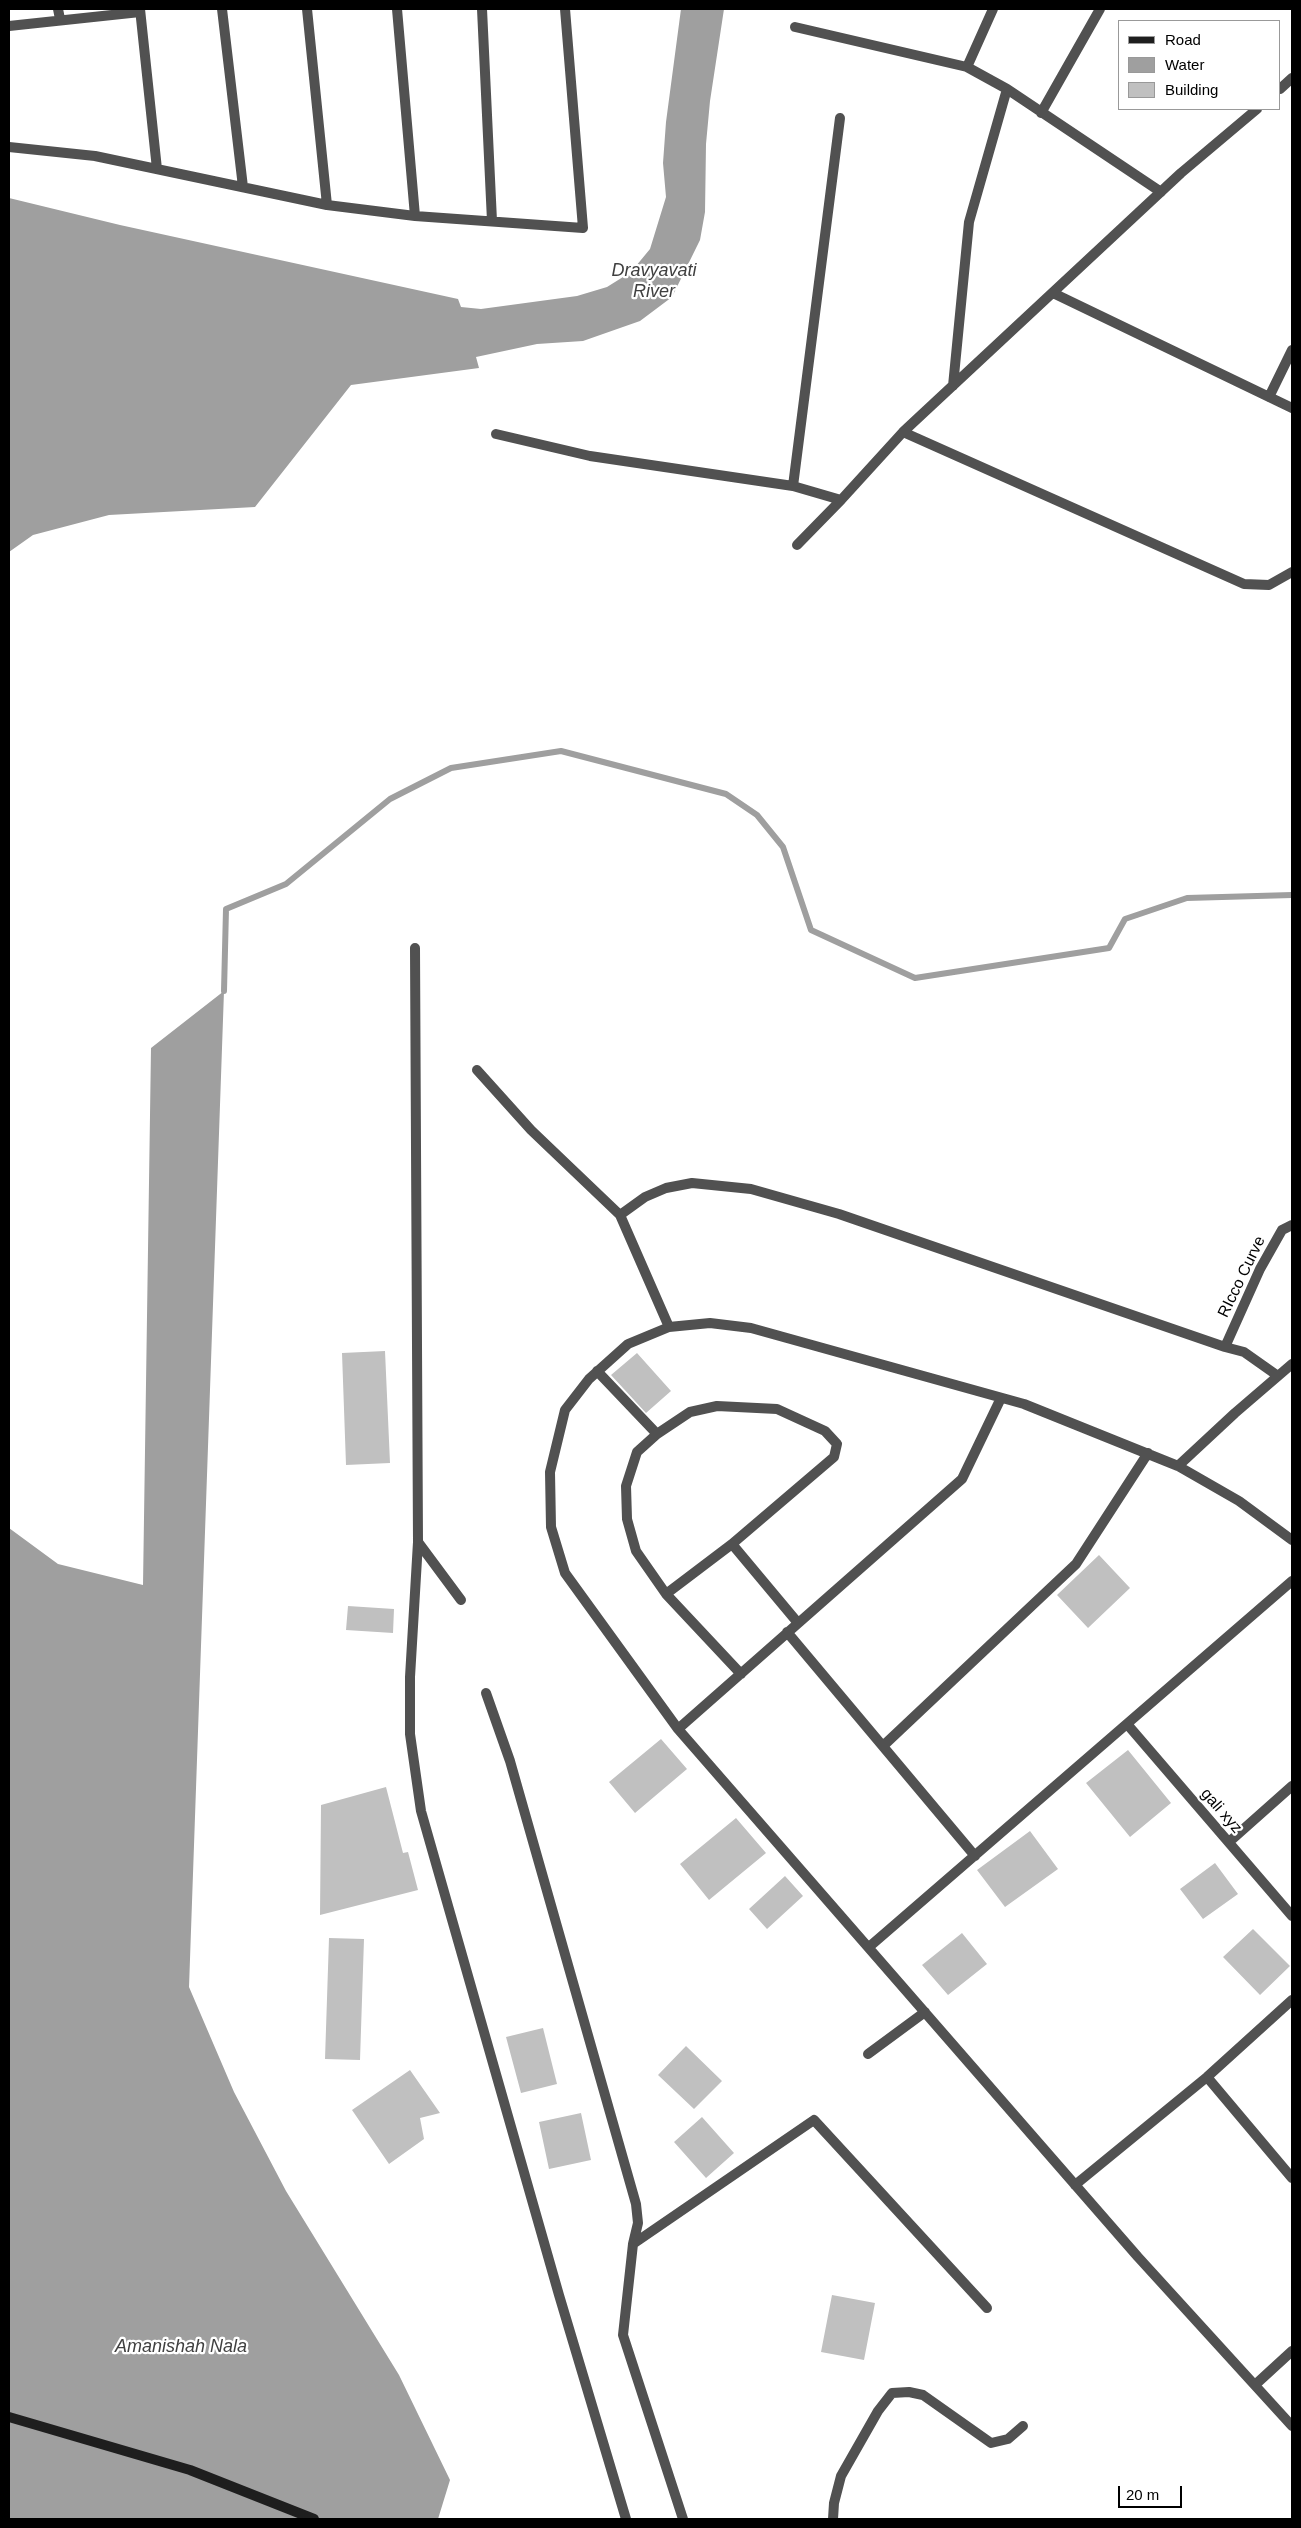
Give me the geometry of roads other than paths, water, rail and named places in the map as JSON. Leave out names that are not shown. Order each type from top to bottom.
[{"type":"street","points":[[231,9],[222,9],[243,187]]},
{"type":"street","points":[[307,9],[327,204]]},
{"type":"street","points":[[397,9],[415,216]]},
{"type":"street","points":[[482,9],[492,221]]},
{"type":"street","points":[[9,147],[95,156],[327,204],[415,216],[583,228],[565,9]]},
{"type":"street","points":[[967,67],[993,9]]},
{"type":"street","points":[[1041,113],[1100,9]]},
{"type":"street","points":[[9,26],[59,14],[140,11],[157,169]]},
{"type":"street","points":[[795,27],[967,67],[1007,89],[1162,192]]},
{"type":"street","points":[[1281,88],[1292,78]]},
{"type":"street","points":[[953,386],[969,222],[1007,89]]},
{"type":"street","points":[[797,545],[903,432],[1162,192],[1256,110]]},
{"type":"street","points":[[793,486],[840,118]]},
{"type":"street","points":[[1053,293],[1292,408]]},
{"type":"street","points":[[1269,397],[1292,350]]},
{"type":"street","points":[[903,432],[1244,584],[1269,585],[1292,572]]},
{"type":"street","points":[[496,434],[590,456],[793,486],[840,500]]},
{"type":"street","points":[[415,948],[418,1542],[410,1677],[410,1724],[421,1811],[559,2295],[626,2519]]},
{"type":"street","points":[[477,1070],[531,1130],[620,1215],[669,1327]]},
{"type":"street","points":[[620,1215],[645,1197],[674,1186],[692,1183],[751,1188],[839,1214],[1244,1352],[1278,1376]]},
{"type":"street","name":"RIcco Curve","points":[[1225,1347],[1260,1269],[1282,1230],[1292,1225]]},
{"type":"street","points":[[1292,1540],[1239,1500],[1178,1466],[1024,1404],[751,1328],[710,1323],[669,1327],[628,1344],[597,1371],[565,1410],[550,1472],[551,1527],[565,1573],[678,1729],[1138,2257],[1256,2384],[1292,2426]]},
{"type":"street","points":[[1178,1466],[1292,1364]]},
{"type":"street","points":[[597,1371],[657,1434]]},
{"type":"street","points":[[678,1729],[962,1479],[1001,1398]]},
{"type":"street","points":[[666,1594],[732,1544],[834,1457],[837,1444],[825,1431],[777,1410],[742,1406],[717,1406],[690,1412],[657,1434],[637,1452],[626,1486],[627,1520],[636,1551],[666,1594],[741,1674]]},
{"type":"street","points":[[883,1746],[1076,1564],[1148,1453]]},
{"type":"street","points":[[418,1542],[461,1600]]},
{"type":"street","points":[[732,1544],[798,1623]]},
{"type":"street","points":[[869,1947],[1292,1581]]},
{"type":"street","points":[[788,1632],[975,1856]]},
{"type":"street","points":[[486,1694],[510,1761],[636,2204],[638,2223],[632,2244],[623,2335],[683,2519]]},
{"type":"street","name":"gali xyz","points":[[1127,1724],[1292,1916]]},
{"type":"street","points":[[1228,1842],[1292,1786]]},
{"type":"street","points":[[1075,2185],[1207,2076],[1292,2000]]},
{"type":"street","points":[[868,2054],[925,2012]]},
{"type":"street","points":[[1207,2076],[1292,2178]]},
{"type":"street","points":[[632,2244],[814,2120],[987,2308]]},
{"type":"street","points":[[1256,2384],[1292,2351]]},
{"type":"street","points":[[833,2519],[834,2503],[841,2476],[878,2411],[892,2393],[909,2392],[923,2395],[991,2443],[1008,2439],[1023,2426]]},
{"type":"street","points":[[9,2417],[190,2470],[314,2519]]},
{"type":"water","name":"Dravyavati River","points":[[681,9],[724,9],[710,101],[706,144],[705,212],[700,240],[672,297],[640,321],[583,341],[537,344],[476,357],[479,368],[351,385],[255,507],[109,515],[33,535],[9,552],[9,198],[120,225],[458,299],[461,307],[481,309],[577,296],[607,287],[631,272],[650,249],[666,197],[663,163],[666,122]]},
{"type":"water","name":"Amanishah Nala","points":[[224,991],[189,1987],[234,2092],[286,2191],[399,2375],[450,2480],[438,2519],[9,2519],[9,1528],[58,1564],[143,1585],[151,1048]]},
{"type":"waterway","points":[[224,991],[226,909],[286,884],[390,799],[451,768],[561,751],[726,794],[757,815],[783,847],[811,930],[915,978],[1109,948],[1125,919],[1187,898],[1292,895]]}]
